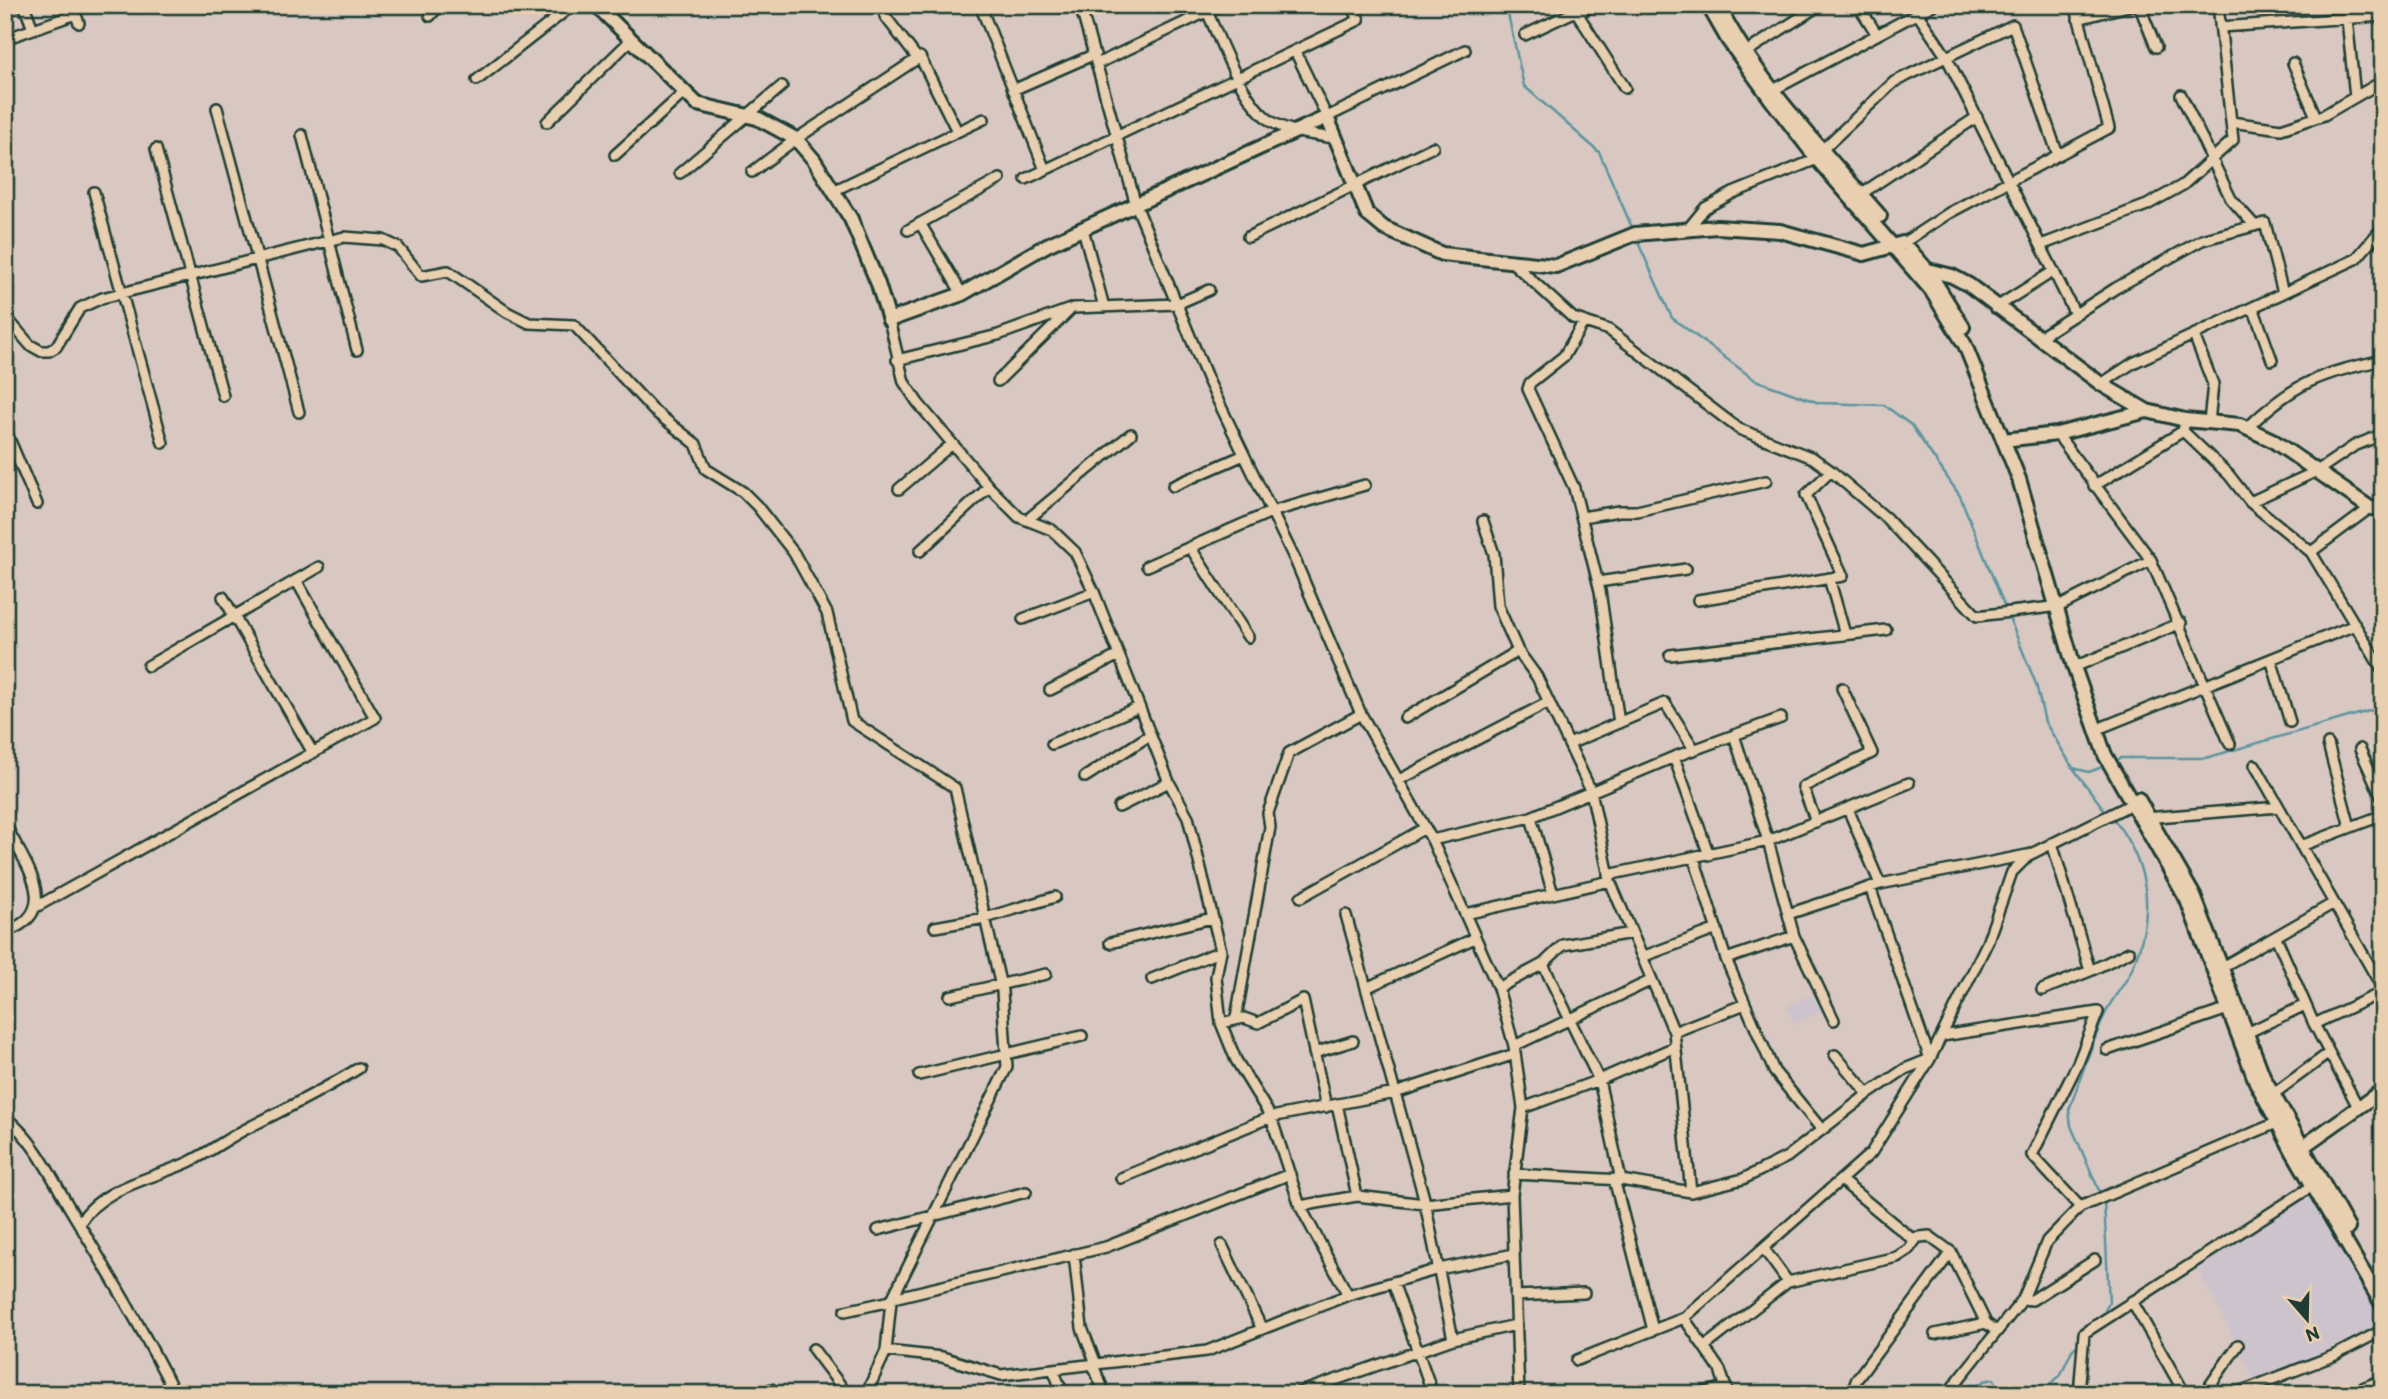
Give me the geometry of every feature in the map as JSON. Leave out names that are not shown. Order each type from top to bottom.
[{"type":"street","points":[[24,5],[33,29]]},
{"type":"street","points":[[430,16],[440,5]]},
{"type":"street","points":[[477,80],[573,5]]},
{"type":"street","points":[[596,5],[697,104],[747,116],[796,139],[851,219],[878,284],[897,360],[911,393],[989,487],[1019,517],[1052,530],[1075,552],[1094,592],[1169,782],[1188,817],[1221,951],[1216,978],[1221,1023],[1236,1060],[1271,1117],[1300,1206],[1348,1295]]},
{"type":"street","points":[[886,5],[885,16],[917,58]]},
{"type":"street","points":[[980,5],[1045,170]]},
{"type":"street","points":[[1080,5],[1136,205],[1208,380],[1271,512],[1361,714],[1426,828],[1498,988],[1515,1050],[1523,1108],[1512,1195],[1518,1394]]},
{"type":"street","points":[[1013,90],[1097,59],[1206,8],[1221,5]]},
{"type":"street","points":[[1026,179],[1359,20],[1352,5]]},
{"type":"street","points":[[1524,35],[1575,10],[1593,5]]},
{"type":"street","points":[[1709,5],[1728,40],[1820,154],[1900,245],[1928,271],[1973,345],[2007,440],[2077,666],[2108,754],[2194,896],[2222,967],[2232,1008],[2247,1033],[2269,1097]]},
{"type":"street","points":[[1718,5],[1746,52],[1820,154],[1861,194],[1931,289],[1965,345],[2007,440]]},
{"type":"street","points":[[1746,52],[1820,5]]},
{"type":"street","points":[[1858,5],[1876,33]]},
{"type":"street","points":[[1774,89],[1933,5]]},
{"type":"street","points":[[1295,51],[1367,214],[1384,228],[1441,254],[1515,265],[1556,266],[1635,234],[1717,227],[1780,231],[1864,254],[1900,245],[1949,214],[2109,128],[2075,5]]},
{"type":"street","points":[[2078,19],[2132,5]]},
{"type":"street","points":[[2139,5],[2156,47]]},
{"type":"street","points":[[2041,245],[2147,205],[2183,185],[2233,140],[2218,5]]},
{"type":"street","points":[[2370,5],[2379,16]]},
{"type":"street","points":[[1206,8],[1238,78],[1261,114],[1296,131],[1335,138]]},
{"type":"street","points":[[1575,10],[1625,88]]},
{"type":"street","points":[[1917,13],[1946,56],[2075,314]]},
{"type":"street","points":[[5,38],[76,14]]},
{"type":"street","points":[[2220,27],[2379,16]]},
{"type":"street","points":[[2347,19],[2356,97]]},
{"type":"street","points":[[1687,230],[1705,208],[1820,154],[1894,82],[2014,25],[2058,155]]},
{"type":"street","points":[[547,122],[631,40]]},
{"type":"street","points":[[889,320],[962,294],[1047,245],[1465,50]]},
{"type":"street","points":[[752,172],[796,139],[917,58],[923,58],[957,131]]},
{"type":"street","points":[[2293,63],[2316,117]]},
{"type":"street","points":[[2231,122],[2281,128],[2316,117],[2383,81]]},
{"type":"street","points":[[681,173],[782,86]]},
{"type":"street","points":[[615,155],[685,92]]},
{"type":"street","points":[[2181,95],[2231,199],[2255,226]]},
{"type":"street","points":[[217,108],[299,412]]},
{"type":"street","points":[[1861,194],[1977,117]]},
{"type":"street","points":[[833,191],[984,119]]},
{"type":"street","points":[[302,135],[357,350]]},
{"type":"street","points":[[1248,236],[1433,147]]},
{"type":"street","points":[[156,149],[223,396]]},
{"type":"street","points":[[908,230],[1000,179]]},
{"type":"street","points":[[94,192],[163,443]]},
{"type":"street","points":[[920,223],[962,294]]},
{"type":"street","points":[[2039,337],[2202,240],[2265,223],[2283,293]]},
{"type":"street","points":[[2101,384],[2133,363],[2356,259],[2383,227]]},
{"type":"street","points":[[1083,229],[1104,307]]},
{"type":"street","points":[[5,316],[30,345],[41,351],[49,351],[56,347],[80,308],[122,293],[344,237],[383,240],[398,247],[421,276],[447,271],[507,312],[529,323],[574,325],[653,410],[695,444],[706,469],[743,492],[757,506],[794,553],[827,613],[852,720],[954,788],[1000,985],[1007,1067],[892,1300],[886,1351],[866,1394]]},
{"type":"street","points":[[1515,265],[1573,318],[1609,330],[1739,429],[1813,458],[1831,471],[1886,518],[1977,616],[2012,614],[2059,606],[2151,560]]},
{"type":"street","points":[[1912,265],[1952,276],[2101,384],[2147,411],[2184,426],[2250,502],[2311,552],[2383,671]]},
{"type":"street","points":[[1996,307],[2054,271]]},
{"type":"street","points":[[897,360],[999,335],[1073,308],[1177,304],[1209,290]]},
{"type":"street","points":[[2253,307],[2272,360]]},
{"type":"street","points":[[998,381],[1073,308]]},
{"type":"street","points":[[1584,323],[1564,356],[1530,383],[1528,389],[1566,467],[1582,517],[1598,582],[1619,723]]},
{"type":"street","points":[[2194,335],[2213,384],[2209,422]]},
{"type":"street","points":[[2247,428],[2308,381],[2333,371],[2383,360]]},
{"type":"street","points":[[2007,440],[2057,434],[2147,411]]},
{"type":"street","points":[[2094,486],[2184,426],[2209,422],[2247,428],[2272,440],[2377,509],[2311,552]]},
{"type":"street","points":[[5,429],[37,504]]},
{"type":"street","points":[[1027,520],[1131,434]]},
{"type":"street","points":[[2057,434],[2151,560],[2181,624],[2230,744]]},
{"type":"street","points":[[2250,502],[2317,471],[2354,446],[2383,434]]},
{"type":"street","points":[[900,489],[952,444]]},
{"type":"street","points":[[1173,486],[1244,455]]},
{"type":"street","points":[[1698,600],[1843,576],[1806,495],[1831,471]]},
{"type":"street","points":[[1582,517],[1637,511],[1766,481]]},
{"type":"street","points":[[1147,566],[1271,512],[1365,485]]},
{"type":"street","points":[[920,551],[989,487]]},
{"type":"street","points":[[1483,521],[1494,554],[1498,606],[1518,651],[1537,677],[1591,791],[1609,878],[1674,1032],[1691,1192]]},
{"type":"street","points":[[1190,547],[1248,637]]},
{"type":"street","points":[[148,666],[319,567]]},
{"type":"street","points":[[1598,582],[1686,569]]},
{"type":"street","points":[[1829,578],[1845,635]]},
{"type":"street","points":[[36,907],[375,718],[296,580]]},
{"type":"street","points":[[1023,619],[1094,592]]},
{"type":"street","points":[[223,597],[313,753]]},
{"type":"street","points":[[2077,666],[2181,624]]},
{"type":"street","points":[[2098,728],[2355,625]]},
{"type":"street","points":[[1670,654],[1886,630]]},
{"type":"street","points":[[1405,719],[1518,651]]},
{"type":"street","points":[[1050,690],[1119,655]]},
{"type":"street","points":[[2272,659],[2290,722]]},
{"type":"street","points":[[1816,822],[1803,787],[1872,753],[1842,688]]},
{"type":"street","points":[[1399,780],[1549,702]]},
{"type":"street","points":[[1569,744],[1665,703],[1694,750]]},
{"type":"street","points":[[1052,744],[1139,707]]},
{"type":"street","points":[[1236,1018],[1270,827],[1268,813],[1289,753],[1361,714]]},
{"type":"street","points":[[1432,840],[1531,817],[1674,757],[1781,718]]},
{"type":"street","points":[[1085,777],[1150,735]]},
{"type":"street","points":[[1734,735],[1768,841],[1794,936],[1834,1020]]},
{"type":"street","points":[[2328,744],[2350,827]]},
{"type":"street","points":[[2360,749],[2383,800]]},
{"type":"street","points":[[1674,757],[1709,855]]},
{"type":"street","points":[[2255,765],[2383,991],[2314,1024]]},
{"type":"street","points":[[1119,807],[1169,782]]},
{"type":"street","points":[[1465,914],[1768,841],[1909,783]]},
{"type":"street","points":[[1788,914],[1880,884],[2029,855],[2136,802]]},
{"type":"street","points":[[2145,818],[2279,807]]},
{"type":"street","points":[[1848,809],[1880,884]]},
{"type":"street","points":[[2301,846],[2383,815]]},
{"type":"street","points":[[1531,817],[1553,894]]},
{"type":"street","points":[[2145,818],[2186,900],[2269,1097],[2382,1298]]},
{"type":"street","points":[[5,823],[38,890],[36,907],[27,922],[5,932]]},
{"type":"street","points":[[1301,897],[1426,828]]},
{"type":"street","points":[[2052,843],[2090,971]]},
{"type":"street","points":[[1577,1360],[1684,1318],[1871,1153],[1930,1059],[1987,943],[2012,872],[2029,855]]},
{"type":"street","points":[[1694,858],[1726,959],[1774,1071],[1822,1130]]},
{"type":"street","points":[[1870,887],[1930,1059]]},
{"type":"street","points":[[935,927],[985,918],[1055,897]]},
{"type":"street","points":[[2222,967],[2334,903]]},
{"type":"street","points":[[1346,915],[1425,1204],[1453,1339]]},
{"type":"street","points":[[1110,943],[1212,918]]},
{"type":"street","points":[[1642,957],[1717,929]]},
{"type":"street","points":[[1498,988],[1543,964],[1563,945],[1632,933]]},
{"type":"street","points":[[1726,959],[1794,936]]},
{"type":"street","points":[[2276,936],[2314,1024],[2358,1107]]},
{"type":"street","points":[[1366,988],[1475,938]]},
{"type":"street","points":[[1152,979],[1221,951]]},
{"type":"street","points":[[2042,990],[2129,952]]},
{"type":"street","points":[[1543,964],[1599,1080],[1617,1180],[1653,1330]]},
{"type":"street","points":[[950,996],[1046,974]]},
{"type":"street","points":[[1121,1178],[1271,1117],[1395,1093],[1515,1050],[1570,1019],[1652,981]]},
{"type":"street","points":[[1221,1023],[1236,1018],[1258,1023],[1303,1000],[1326,1107]]},
{"type":"street","points":[[1674,1032],[1745,1004]]},
{"type":"street","points":[[2247,1033],[2305,1005]]},
{"type":"street","points":[[2107,1050],[2232,1008]]},
{"type":"street","points":[[1942,1036],[2098,1012],[2078,1063],[2032,1155],[2080,1207]]},
{"type":"street","points":[[919,1075],[1082,1036]]},
{"type":"street","points":[[1314,1053],[1353,1041]]},
{"type":"street","points":[[1523,1108],[1599,1080],[1675,1047]]},
{"type":"street","points":[[2269,1097],[2329,1053]]},
{"type":"street","points":[[1835,1055],[1868,1094]]},
{"type":"street","points":[[1514,1174],[1617,1180],[1691,1192],[1743,1179],[1787,1157],[1868,1094],[1905,1069],[1930,1059]]},
{"type":"street","points":[[79,1224],[89,1207],[113,1193],[191,1161],[248,1128],[318,1094],[359,1068]]},
{"type":"street","points":[[2297,1150],[2383,1090]]},
{"type":"street","points":[[1337,1104],[1357,1196]]},
{"type":"street","points":[[5,1117],[28,1140],[147,1336],[175,1394]]},
{"type":"street","points":[[1947,1394],[2023,1298],[2047,1241],[2080,1207],[2282,1121]]},
{"type":"street","points":[[845,1311],[1106,1247],[1290,1174]]},
{"type":"street","points":[[1842,1181],[1911,1238],[1929,1236],[1951,1252],[1986,1323],[1996,1331]]},
{"type":"street","points":[[2079,1394],[2084,1333],[2317,1183]]},
{"type":"street","points":[[878,1230],[1026,1192]]},
{"type":"street","points":[[1300,1206],[1357,1196],[1425,1204],[1512,1195]]},
{"type":"street","points":[[1704,1347],[1788,1282],[1897,1257],[1908,1250],[1917,1238]]},
{"type":"street","points":[[1222,1245],[1262,1329]]},
{"type":"street","points":[[1764,1249],[1788,1282]]},
{"type":"street","points":[[1851,1394],[1857,1380],[1951,1252]]},
{"type":"street","points":[[1074,1254],[1082,1328],[1105,1394]]},
{"type":"street","points":[[886,1351],[942,1357],[1001,1375],[1207,1351],[1348,1295],[1438,1269],[1514,1254]]},
{"type":"street","points":[[2023,1298],[2032,1300],[2095,1260]]},
{"type":"street","points":[[1393,1282],[1433,1394]]},
{"type":"street","points":[[1515,1296],[1584,1293]]},
{"type":"street","points":[[2132,1301],[2185,1394]]},
{"type":"street","points":[[1684,1318],[1720,1370],[1727,1390],[1698,1394]]},
{"type":"street","points":[[1935,1334],[1986,1323]]},
{"type":"street","points":[[1295,1394],[1453,1339],[1516,1325]]},
{"type":"street","points":[[2234,1394],[2333,1356],[2383,1330]]},
{"type":"street","points":[[2204,1394],[2238,1345]]},
{"type":"street","points":[[814,1349],[846,1394]]},
{"type":"street","points":[[1053,1369],[1063,1394]]},
{"type":"street","points":[[2347,1394],[2383,1380]]},
{"type":"shaded area","points":[[1814,994],[1822,1012],[1794,1024],[1787,1006]]},
{"type":"shaded area","points":[[2308,1192],[2383,1310],[2383,1322],[2257,1384],[2195,1264]]},
{"type":"waterway","points":[[1506,5],[1524,86],[1599,152],[1634,232]]},
{"type":"waterway","points":[[1636,238],[1672,318],[1755,380],[1819,403],[1884,405],[1911,425],[1960,496],[2036,684],[2045,722],[2073,768],[2103,808]]},
{"type":"waterway","points":[[2113,762],[2121,758],[2206,758],[2383,707]]},
{"type":"waterway","points":[[2073,768],[2089,772],[2107,765]]},
{"type":"waterway","points":[[2101,1195],[2071,1126],[2069,1110],[2109,1005],[2128,978],[2144,931],[2146,912],[2142,874],[2126,837],[2113,818]]},
{"type":"waterway","points":[[2101,1318],[2109,1303],[2104,1201]]},
{"type":"waterway","points":[[2037,1394],[2060,1376],[2072,1350],[2081,1342]]},
{"type":"waterway","points":[[1965,1394],[1984,1381],[1994,1379],[2002,1394]]},
{"type":"waterway","points":[[1918,1394],[1931,1389]]}]
